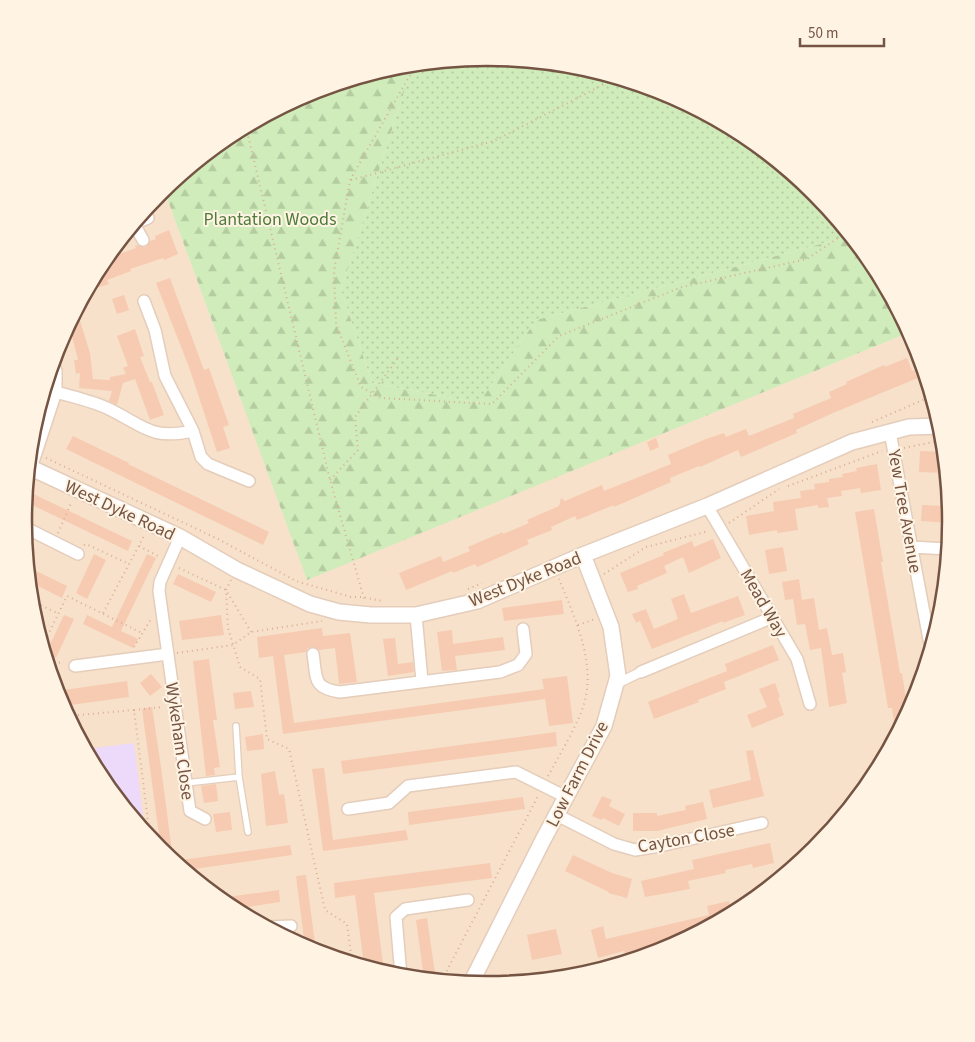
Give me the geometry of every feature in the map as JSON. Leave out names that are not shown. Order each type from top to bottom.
[{"type":"street","points":[[138,230],[143,240]]},
{"type":"street","points":[[144,301],[155,330],[165,376],[192,431],[201,457],[208,464],[249,481]]},
{"type":"street","points":[[39,444],[56,392],[56,378]]},
{"type":"street","points":[[56,392],[108,408],[142,428],[160,434],[192,431]]},
{"type":"street","name":"West Dyke Road","points":[[35,470],[180,537],[237,570],[310,604],[339,612],[371,615],[416,615],[477,601],[583,555],[708,506],[852,442],[909,427],[933,426]]},
{"type":"street","name":"Yew Tree Avenue","points":[[890,432],[928,635]]},
{"type":"street","name":"Mead Way","points":[[708,506],[797,658],[810,704]]},
{"type":"street","points":[[32,531],[78,554]]},
{"type":"street","name":"Wykeham Close","points":[[180,537],[160,582],[160,604],[190,811],[205,819]]},
{"type":"street","points":[[910,547],[942,549]]},
{"type":"street","name":"Low Farm Drive","points":[[478,976],[566,796],[604,726],[618,676],[611,627],[583,555]]},
{"type":"street","points":[[416,615],[422,681]]},
{"type":"street","points":[[616,684],[773,617]]},
{"type":"street","points":[[313,654],[318,682],[325,690],[340,692],[500,672],[518,664],[526,654],[523,628]]},
{"type":"street","points":[[75,666],[168,654]]},
{"type":"street","points":[[348,808],[390,803],[408,786],[516,772],[566,796]]},
{"type":"street","name":"Cayton Close","points":[[557,815],[614,844],[635,850],[762,823]]},
{"type":"street","points":[[400,967],[396,916],[405,909],[468,900]]},
{"type":"street","points":[[282,927],[291,926]]},
{"type":"lane","points":[[236,726],[240,777],[248,832]]},
{"type":"lane","points":[[186,783],[240,777]]},
{"type":"path","points":[[410,73],[350,180],[334,271],[336,324],[361,387],[381,398],[492,404],[559,336],[682,287],[807,259],[842,236]]},
{"type":"path","points":[[350,180],[494,141],[607,83]]},
{"type":"path","points":[[248,135],[330,480],[363,597],[371,615]]},
{"type":"path","points":[[330,480],[358,450],[355,417],[398,358]]},
{"type":"path","points":[[870,423],[926,399]]},
{"type":"path","points":[[593,581],[646,547],[721,529],[780,488],[880,451],[894,451],[936,442]]},
{"type":"path","points":[[37,454],[218,539],[296,580],[351,597],[391,601]]},
{"type":"path","points":[[55,542],[77,490]]},
{"type":"path","points":[[103,613],[151,524]]},
{"type":"path","points":[[78,554],[86,544],[129,564]]},
{"type":"path","points":[[139,546],[226,590],[251,632]]},
{"type":"path","points":[[237,570],[226,590],[228,628],[233,646],[240,667],[260,679],[267,739],[289,749],[325,910],[346,924],[351,955]]},
{"type":"path","points":[[461,591],[489,581]]},
{"type":"path","points":[[47,636],[67,596],[142,633]]},
{"type":"path","points":[[127,660],[160,604]]},
{"type":"path","points":[[40,605],[59,614]]},
{"type":"path","points":[[168,654],[233,646],[251,632],[322,621],[322,607]]},
{"type":"path","points":[[578,626],[606,614]]},
{"type":"path","points":[[56,663],[67,662],[75,666]]},
{"type":"path","points":[[76,715],[174,706]]},
{"type":"path","points":[[134,710],[148,825]]},
{"type":"shaded area","points":[[167,198],[307,579],[903,335],[927,403],[934,432],[942,491],[942,551],[939,580],[927,639],[918,667],[908,695],[882,749],[866,774],[830,821],[788,863],[764,882],[715,915],[689,929],[634,952],[576,967],[547,972],[488,976],[428,972],[399,967],[341,952],[286,929],[260,915],[211,882],[187,863],[145,821],[109,774],[79,722],[67,695],[48,639],[41,610],[33,551],[33,491],[41,432],[48,403],[67,347],[79,320],[109,268],[145,221]]},
{"type":"shaded area","points":[[134,743],[144,819],[109,774],[93,748]]},
{"type":"green space","points":[[488,66],[547,70],[605,82],[634,90],[662,101],[715,127],[764,160],[809,199],[843,238],[536,320],[479,403],[372,383],[341,290],[410,73],[428,70]]},
{"type":"green space","name":"Plantation Woods","points":[[410,73],[341,290],[372,383],[479,403],[536,320],[843,238],[866,268],[882,294],[903,335],[307,580],[167,198],[187,179],[235,143],[286,113],[313,101],[341,90]]},
{"type":"building","points":[[169,230],[178,254],[164,260],[163,258],[130,269],[131,271],[107,280],[109,284],[96,288],[119,254],[136,248],[135,246],[138,245],[146,247],[150,241],[156,239],[155,236]]},
{"type":"building","points":[[170,278],[204,370],[209,368],[229,425],[223,427],[230,448],[217,452],[189,367],[156,283]]},
{"type":"building","points":[[124,295],[129,310],[117,314],[112,299]]},
{"type":"building","points":[[79,319],[90,353],[93,379],[110,380],[110,377],[126,374],[123,368],[128,366],[117,336],[135,329],[144,356],[140,357],[150,382],[152,382],[164,415],[150,420],[135,379],[123,383],[117,405],[109,401],[112,391],[79,388],[80,373],[76,374],[74,360],[78,360],[72,336]]},
{"type":"building","points":[[907,358],[912,371],[916,370],[919,378],[833,413],[796,430],[797,433],[741,457],[738,450],[670,478],[671,482],[614,507],[614,505],[577,520],[575,516],[551,527],[552,530],[527,540],[529,544],[477,567],[475,564],[453,573],[452,571],[406,590],[399,573],[441,556],[443,562],[470,551],[468,547],[529,523],[527,520],[559,506],[561,498],[565,501],[602,485],[604,491],[671,464],[668,455],[706,439],[724,433],[726,437],[746,429],[749,436],[794,418],[793,414],[831,398],[829,392],[847,384],[846,382],[884,365],[885,367]]},
{"type":"building","points":[[73,436],[269,532],[263,545],[66,449]]},
{"type":"building","points":[[656,438],[659,447],[650,451],[647,442]]},
{"type":"building","points":[[920,451],[937,452],[940,473],[919,472]]},
{"type":"building","points":[[877,464],[881,490],[861,493],[860,488],[841,491],[842,496],[827,498],[829,507],[818,508],[818,505],[795,509],[798,530],[777,533],[777,530],[749,535],[746,516],[774,511],[773,502],[801,498],[800,491],[815,489],[814,484],[829,482],[829,479],[843,477],[842,474],[857,471],[856,468]]},
{"type":"building","points":[[33,494],[132,541],[128,551],[33,505]]},
{"type":"building","points":[[922,505],[942,506],[942,522],[921,521]]},
{"type":"building","points":[[874,509],[883,562],[881,562],[906,699],[904,699],[905,703],[895,725],[892,708],[888,708],[855,512]]},
{"type":"building","points":[[713,539],[721,558],[689,573],[683,557],[664,566],[667,573],[637,586],[638,589],[628,592],[620,573],[692,541],[694,547]]},
{"type":"building","points":[[783,547],[787,571],[769,574],[765,550]]},
{"type":"building","points":[[94,554],[106,560],[87,599],[76,593]]},
{"type":"building","points":[[147,554],[156,558],[121,631],[138,639],[133,648],[83,624],[87,615],[112,627]]},
{"type":"building","points":[[35,570],[67,586],[62,598],[37,585]]},
{"type":"building","points":[[178,574],[216,592],[211,602],[173,584]]},
{"type":"building","points":[[799,579],[802,600],[814,598],[819,630],[827,628],[832,655],[843,653],[846,672],[842,673],[847,703],[829,707],[821,648],[810,650],[805,624],[797,625],[793,599],[785,600],[782,582]]},
{"type":"building","points":[[684,594],[691,613],[738,596],[745,615],[723,623],[723,621],[652,649],[640,621],[636,623],[632,614],[646,609],[654,629],[678,619],[671,599]]},
{"type":"building","points":[[562,600],[564,614],[504,621],[502,608]]},
{"type":"building","points":[[64,615],[74,619],[56,658],[54,657],[50,645]]},
{"type":"building","points":[[221,615],[224,635],[182,640],[179,621]]},
{"type":"building","points":[[322,628],[323,636],[350,633],[357,682],[339,684],[335,648],[319,650],[312,647],[308,648],[306,652],[284,655],[294,723],[544,689],[542,679],[567,676],[573,723],[549,726],[545,699],[283,734],[273,656],[259,658],[257,637]]},
{"type":"building","points":[[452,630],[453,644],[503,637],[505,650],[455,656],[457,670],[442,671],[437,632]]},
{"type":"building","points":[[395,638],[398,664],[413,662],[414,672],[388,676],[383,639]]},
{"type":"building","points":[[773,645],[779,660],[724,682],[726,689],[698,700],[699,702],[654,719],[648,702],[727,671],[725,664]]},
{"type":"building","points":[[209,659],[217,720],[213,720],[220,767],[214,768],[215,775],[206,776],[193,661]]},
{"type":"building","points":[[151,674],[162,687],[150,696],[140,683]]},
{"type":"building","points":[[127,681],[129,697],[71,705],[65,690]]},
{"type":"building","points":[[775,683],[784,715],[752,728],[747,715],[767,707],[759,689]]},
{"type":"building","points":[[251,691],[254,707],[235,709],[233,693]]},
{"type":"building","points":[[152,707],[171,848],[159,836],[142,709]]},
{"type":"building","points":[[556,732],[557,746],[343,774],[341,761]]},
{"type":"building","points":[[263,734],[264,749],[247,751],[245,737]]},
{"type":"building","points":[[753,750],[764,796],[713,808],[709,790],[751,780],[746,751]]},
{"type":"building","points":[[324,768],[333,840],[406,830],[408,840],[323,851],[312,769]]},
{"type":"building","points":[[275,771],[279,795],[284,794],[288,823],[266,826],[261,774]]},
{"type":"building","points":[[216,784],[218,801],[204,803],[201,786]]},
{"type":"building","points":[[602,796],[612,800],[609,806],[625,814],[619,826],[603,818],[602,820],[592,816]]},
{"type":"building","points":[[523,797],[525,809],[409,825],[408,812]]},
{"type":"building","points":[[703,802],[707,819],[657,831],[633,831],[633,813],[657,813],[657,816],[686,810],[685,806]]},
{"type":"building","points":[[230,812],[232,830],[216,832],[213,814]]},
{"type":"building","points":[[770,843],[774,863],[753,868],[752,864],[725,870],[726,873],[688,881],[690,889],[645,897],[641,881],[694,869],[692,860]]},
{"type":"building","points":[[290,845],[292,855],[194,869],[184,860]]},
{"type":"building","points":[[573,855],[612,873],[632,879],[627,898],[608,893],[565,871]]},
{"type":"building","points":[[490,863],[492,878],[374,893],[383,963],[363,958],[355,895],[335,898],[334,883]]},
{"type":"building","points":[[306,875],[315,942],[304,937],[296,876]]},
{"type":"building","points":[[279,890],[280,902],[247,907],[231,896]]},
{"type":"building","points":[[729,901],[730,905],[689,929],[662,941],[625,954],[624,951],[598,958],[591,930],[603,926],[606,939],[709,915],[707,906]]},
{"type":"building","points":[[427,918],[435,973],[423,971],[416,920]]},
{"type":"building","points":[[556,929],[562,954],[532,960],[527,935]]}]
